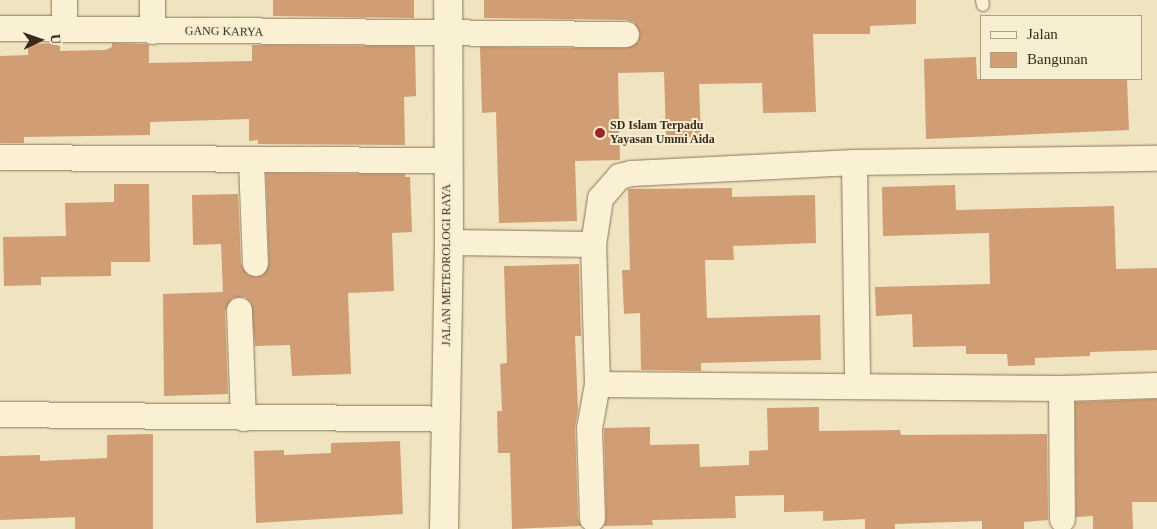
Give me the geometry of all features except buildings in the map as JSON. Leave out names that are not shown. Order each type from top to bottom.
[{"type":"main road","name":"JALAN METEOROLOGI RAYA","points":[[444,529],[449,242],[447,160],[448,0]]},
{"type":"street","points":[[64,0],[64,29]]},
{"type":"street","points":[[152,0],[152,31]]},
{"type":"street","name":"GANG KARYA","points":[[0,28],[447,35],[626,34]]},
{"type":"street","points":[[0,157],[251,161],[447,160]]},
{"type":"street","points":[[592,518],[589,428],[597,384],[593,244],[600,198],[619,176],[631,173],[854,162],[1157,158]]},
{"type":"street","points":[[251,161],[255,263]]},
{"type":"street","points":[[854,162],[857,385]]},
{"type":"street","points":[[449,242],[593,244]]},
{"type":"street","points":[[239,310],[243,418]]},
{"type":"street","points":[[597,384],[1061,388],[1157,385]]},
{"type":"street","points":[[1061,388],[1062,519]]},
{"type":"street","points":[[0,414],[445,419]]},
{"type":"place","name":"SD Islam Terpadu Yayasan Ummi Aida","points":[[600,133]]}]
